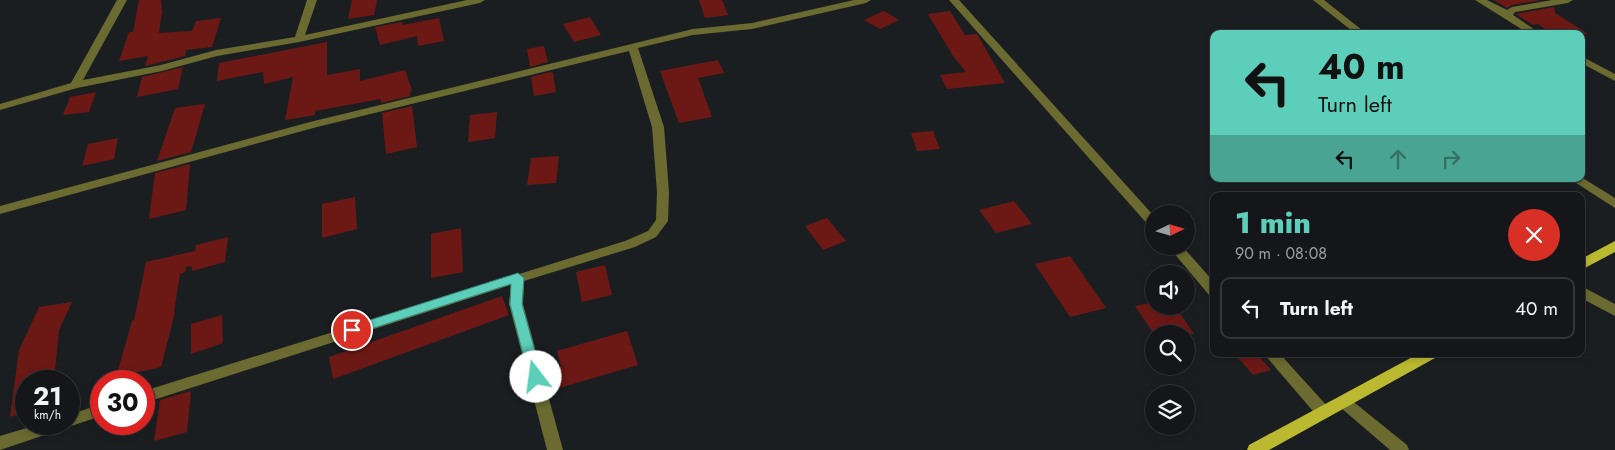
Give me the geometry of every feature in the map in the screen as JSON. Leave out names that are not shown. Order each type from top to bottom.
[{"type":"main road","points":[[1585,263],[1615,246]]},
{"type":"main road","points":[[1255,450],[1323,412],[1345,403],[1425,357]]},
{"type":"street","points":[[75,85],[122,0]]},
{"type":"street","points":[[299,39],[312,0]]},
{"type":"street","points":[[0,107],[75,85],[480,0]]},
{"type":"street","points":[[0,210],[314,124],[693,32],[752,26],[866,0]]},
{"type":"street","points":[[954,0],[1145,214]]},
{"type":"street","points":[[1318,0],[1357,30]]},
{"type":"street","points":[[1480,0],[1508,15],[1512,20],[1529,30]]},
{"type":"street","points":[[1508,15],[1512,10],[1568,0]]},
{"type":"street","points":[[155,394],[630,244],[652,234],[662,221],[658,127],[633,47]]},
{"type":"street","points":[[1585,61],[1615,78]]},
{"type":"street","points":[[1581,182],[1615,204]]},
{"type":"street","points":[[1182,255],[1210,286]]},
{"type":"street","points":[[518,278],[516,304],[555,450]]},
{"type":"street","points":[[1585,292],[1615,311]]},
{"type":"street","points":[[1273,357],[1323,412]]},
{"type":"street","points":[[1345,403],[1401,450]]},
{"type":"street","points":[[0,443],[25,435]]},
{"type":"building","points":[[139,0],[161,0],[162,12],[159,33],[192,31],[196,21],[221,18],[212,47],[186,50],[185,56],[145,66],[148,56],[119,61],[129,32],[133,32]]},
{"type":"building","points":[[352,0],[377,0],[374,15],[348,19]]},
{"type":"building","points":[[699,0],[722,0],[728,15],[705,18]]},
{"type":"building","points":[[1494,0],[1541,0],[1512,5],[1507,8]]},
{"type":"building","points":[[1554,7],[1555,13],[1582,30],[1546,30],[1538,24],[1533,25],[1516,14]]},
{"type":"building","points":[[884,11],[899,20],[880,29],[864,20]]},
{"type":"building","points":[[950,11],[965,35],[977,34],[1005,83],[947,89],[940,75],[966,72],[953,56],[928,14]]},
{"type":"building","points":[[590,17],[601,35],[574,42],[563,24]]},
{"type":"building","points":[[439,18],[444,41],[418,46],[417,36],[380,45],[375,27],[402,22],[403,25]]},
{"type":"building","points":[[327,42],[327,75],[360,69],[360,81],[405,70],[412,91],[410,96],[381,103],[381,99],[315,111],[315,115],[285,120],[293,77],[264,84],[263,72],[217,81],[219,63]]},
{"type":"building","points":[[544,46],[548,62],[530,67],[527,49]]},
{"type":"building","points":[[718,60],[724,73],[698,78],[712,117],[679,123],[660,71]]},
{"type":"building","points":[[183,67],[178,89],[137,97],[142,77]]},
{"type":"building","points":[[550,72],[553,73],[556,92],[534,96],[531,77]]},
{"type":"building","points":[[96,92],[89,112],[63,115],[70,97]]},
{"type":"building","points":[[205,104],[191,152],[157,161],[175,108]]},
{"type":"building","points":[[412,106],[417,147],[386,154],[382,113]]},
{"type":"building","points":[[497,112],[495,138],[468,142],[470,115]]},
{"type":"building","points":[[933,131],[940,149],[917,151],[911,133]]},
{"type":"building","points":[[118,138],[114,159],[82,166],[88,144]]},
{"type":"building","points":[[559,156],[556,183],[527,185],[531,158]]},
{"type":"building","points":[[190,164],[186,210],[149,219],[155,173]]},
{"type":"building","points":[[355,197],[357,229],[322,238],[322,204]]},
{"type":"building","points":[[1014,201],[1032,224],[996,233],[979,210]]},
{"type":"building","points":[[827,218],[846,241],[823,250],[805,226]]},
{"type":"building","points":[[461,228],[463,272],[431,278],[431,234]]},
{"type":"building","points":[[228,237],[225,262],[192,271],[192,267],[187,266],[185,272],[180,274],[175,312],[161,367],[148,370],[118,370],[132,321],[134,320],[146,262],[195,251],[196,245]]},
{"type":"building","points":[[1070,256],[1106,308],[1070,317],[1035,264]]},
{"type":"building","points":[[605,265],[612,295],[582,302],[576,272]]},
{"type":"building","points":[[502,296],[509,315],[333,379],[329,357]]},
{"type":"building","points":[[72,302],[59,330],[55,370],[16,370],[19,350],[39,307]]},
{"type":"building","points":[[1145,304],[1145,315],[1181,315],[1188,325],[1148,325],[1135,306]]},
{"type":"building","points":[[222,315],[223,343],[191,354],[191,324]]},
{"type":"building","points":[[627,331],[638,365],[549,391],[543,371],[561,367],[557,351]]},
{"type":"building","points":[[1238,357],[1260,357],[1271,370],[1253,375]]},
{"type":"building","points":[[15,380],[15,415],[10,417]]},
{"type":"building","points":[[191,391],[187,432],[154,441],[160,400]]},
{"type":"route","points":[[352,330],[518,278],[516,304],[536,377]]}]
